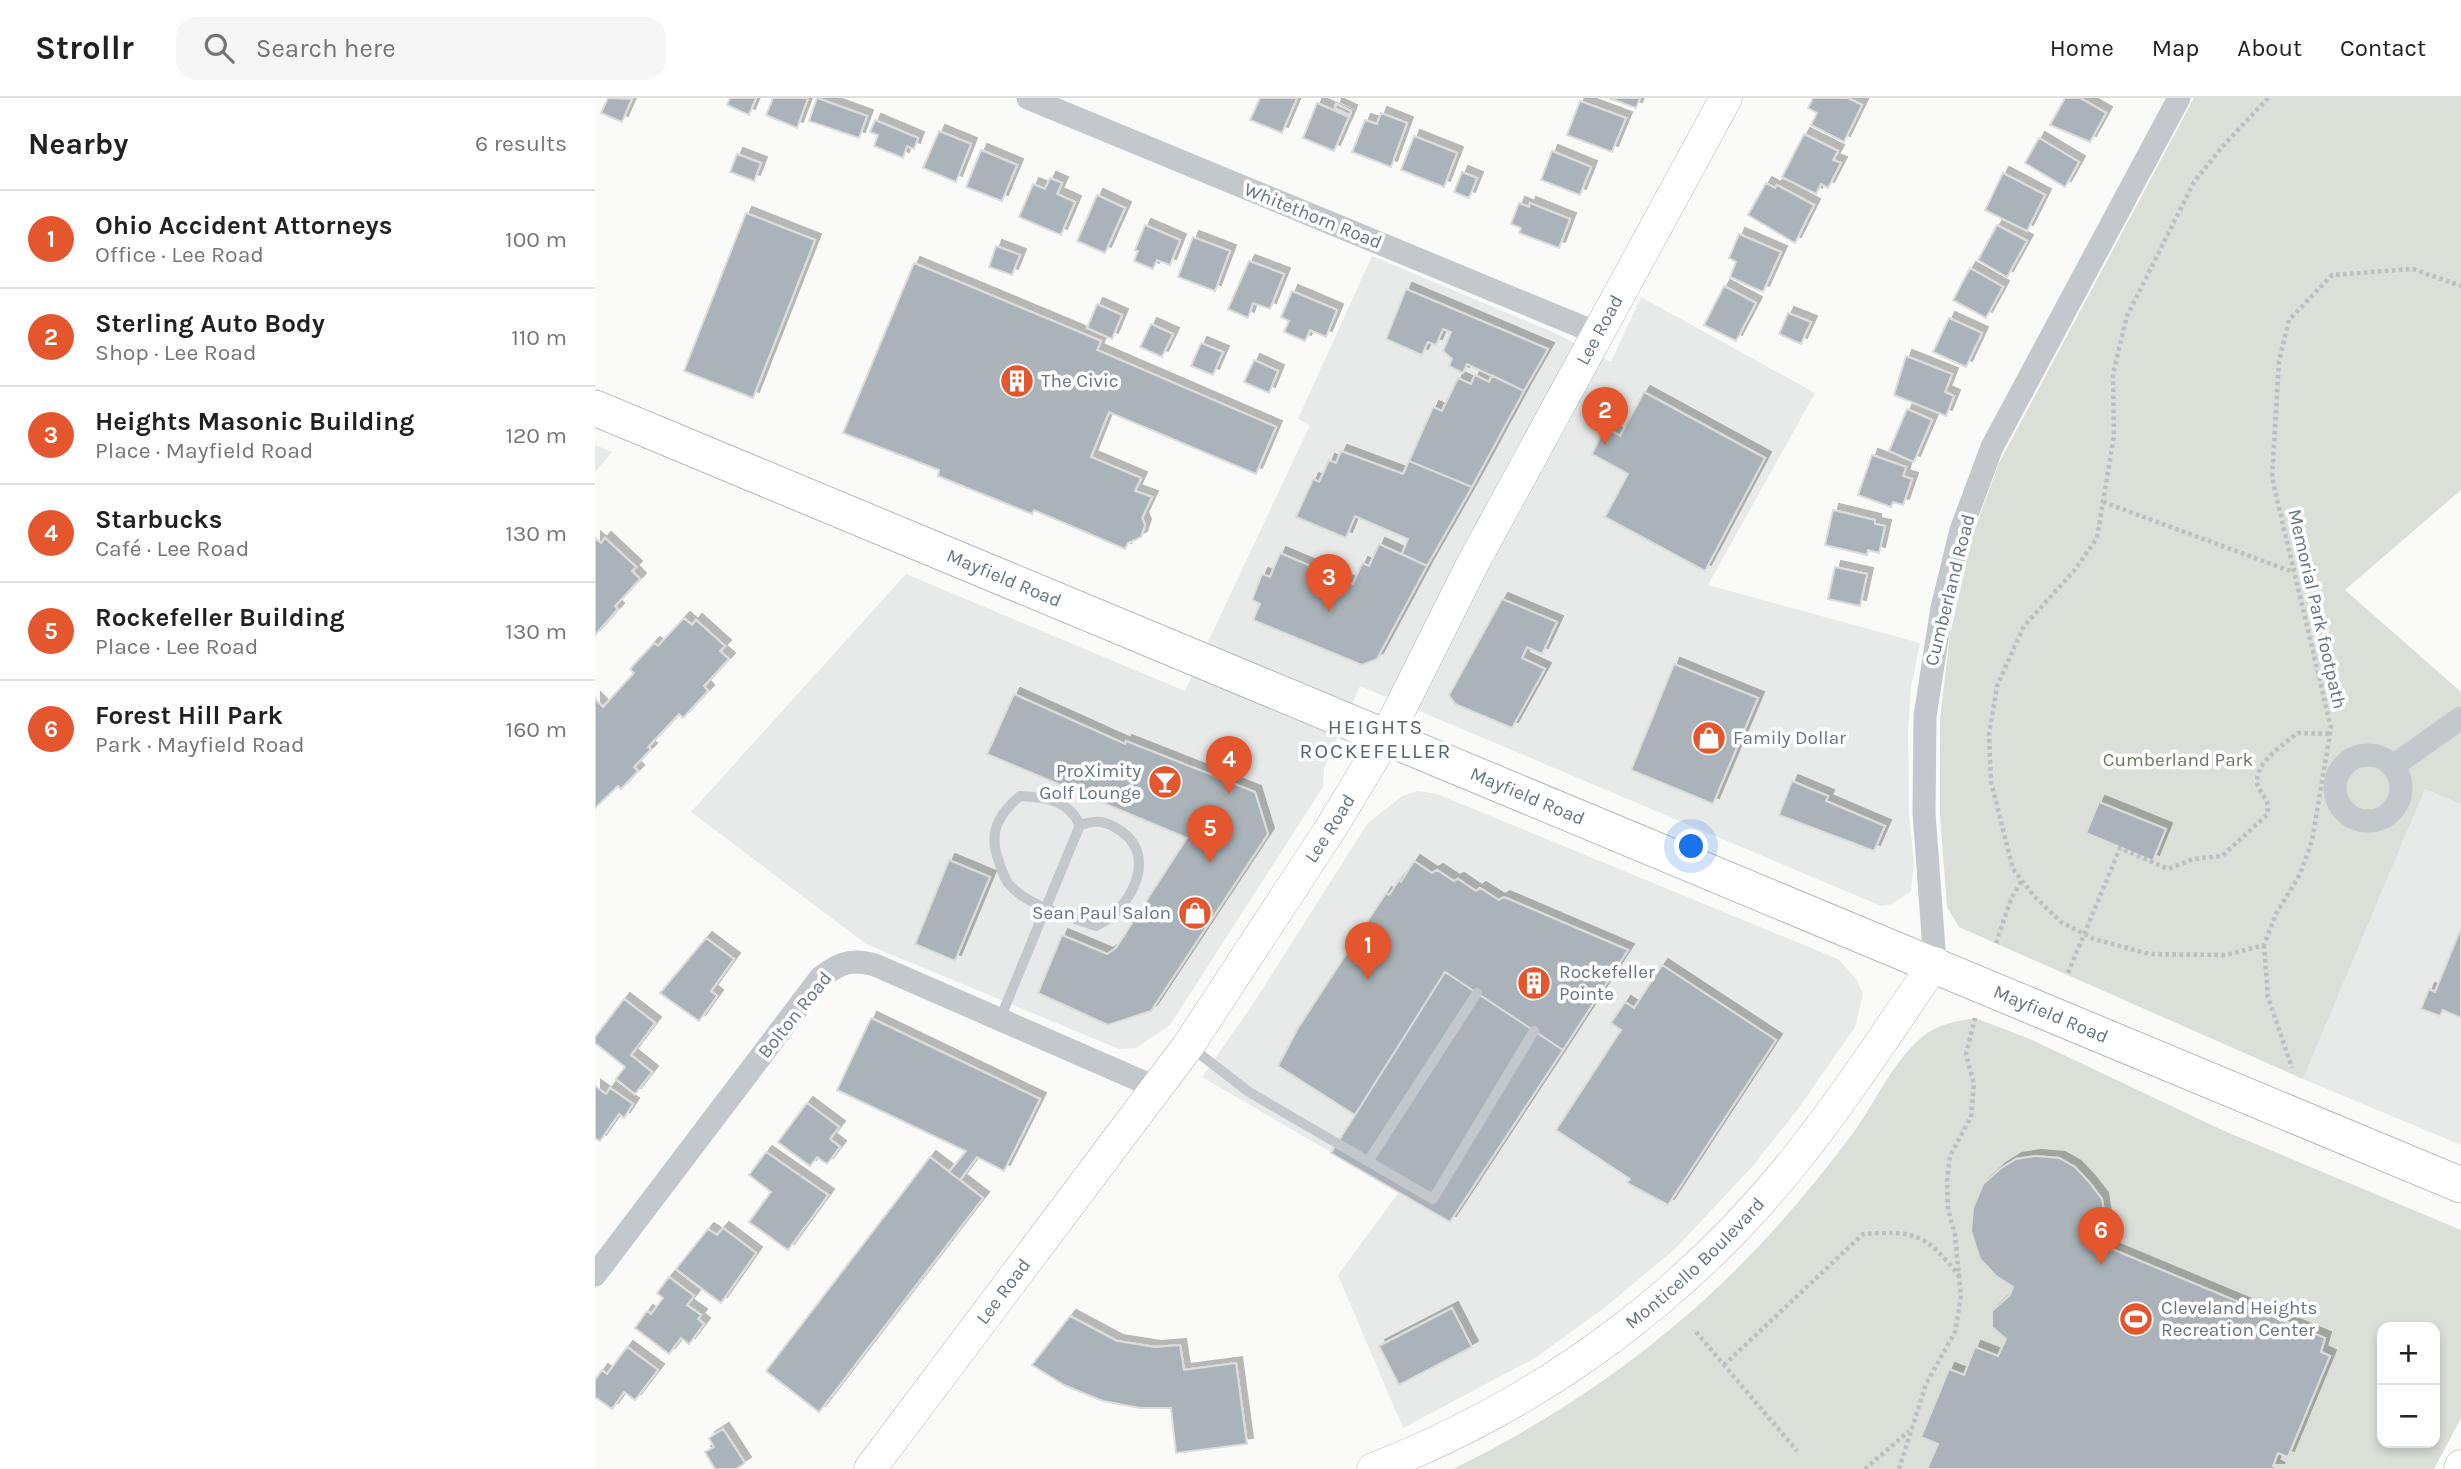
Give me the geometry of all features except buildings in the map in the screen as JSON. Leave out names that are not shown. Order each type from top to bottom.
[{"type":"main road","name":"Lee Road","points":[[870,1469],[1188,1046],[1262,936],[1386,737],[1472,565],[1726,98]]},
{"type":"main road","name":"Mayfield Road","points":[[595,408],[1935,963],[2287,1115],[2461,1185]]},
{"type":"main road","name":"Monticello Boulevard","points":[[1373,1469],[1433,1446],[1504,1409],[1586,1358],[1676,1286],[1723,1241],[1800,1154],[1935,963]]},
{"type":"street","name":"Whitethorn Road","points":[[1028,98],[1599,334]]},
{"type":"street","name":"Cumberland Road","points":[[1935,963],[1924,813],[1925,716],[1939,620],[1961,530],[1992,447],[2179,98]]},
{"type":"street","points":[[2393,766],[2461,718]]},
{"type":"street","name":"Bolton Road","points":[[595,1275],[821,977],[840,963],[860,960],[875,965],[1157,1088]]},
{"type":"lane","points":[[1000,1019],[1047,907],[1080,825],[1074,812],[1050,798],[1020,796],[1003,811],[993,838],[1000,867],[1008,883],[1023,896],[1047,907],[1096,926],[1110,920],[1138,878],[1141,858],[1132,838],[1109,822],[1095,820],[1080,825]]},
{"type":"lane","points":[[1369,1160],[1477,993]]},
{"type":"lane","points":[[1188,1046],[1249,1092],[1433,1199],[1534,1031]]},
{"type":"path","points":[[2268,98],[2222,147],[2194,182],[2127,316],[2113,374],[2115,436],[2097,538],[2074,571],[2024,626],[1997,686],[1989,735],[1991,782],[2013,869],[2022,880],[2061,922],[2084,934],[2150,954],[2226,955],[2264,945],[2268,997],[2292,1068]]},
{"type":"path","name":"Memorial Park footpath","points":[[2264,945],[2276,915],[2300,873],[2312,841],[2331,728],[2272,478],[2279,361],[2289,320],[2332,275],[2413,269],[2461,286]]},
{"type":"path","points":[[2103,502],[2294,572]]},
{"type":"path","points":[[2068,973],[2120,848],[2168,869],[2193,859],[2222,856],[2267,815],[2268,803],[2256,781],[2259,770],[2298,733],[2330,734]]},
{"type":"path","points":[[1996,943],[2011,899],[2022,880]]},
{"type":"path","points":[[1899,1469],[1926,1384],[1955,1332],[1961,1296],[1960,1277],[1955,1235],[1948,1209],[1947,1181],[1950,1156],[1971,1117],[1974,1084],[1966,1054],[1975,1018]]},
{"type":"path","points":[[1724,1365],[1863,1234],[1907,1232],[1924,1238],[1938,1249],[1960,1277]]},
{"type":"path","points":[[1696,1332],[1797,1451]]},
{"type":"path","points":[[1864,1469],[1910,1430]]},
{"type":"shaded area","points":[[1372,256],[1555,333],[1611,362],[1641,297],[1815,393],[1708,585],[1920,643],[1911,687],[1908,732],[1909,815],[1914,862],[1911,891],[1892,904],[1881,906],[1360,686],[1324,768],[1323,787],[1170,1025],[1136,1048],[1119,1049],[866,944],[691,812],[906,574],[1185,691],[1310,425],[1298,419]]},
{"type":"shaded area","points":[[595,445],[612,452],[595,472]]},
{"type":"shaded area","points":[[2425,789],[2461,804],[2461,1145],[2303,1079]]},
{"type":"shaded area","points":[[1418,791],[1437,794],[1838,959],[1857,980],[1863,994],[1855,1027],[1798,1109],[1751,1168],[1675,1249],[1603,1309],[1535,1358],[1403,1428],[1338,1275],[1399,1192],[1202,1077],[1253,1004],[1367,824],[1402,796]]},
{"type":"green space","name":"Cumberland Park","points":[[2194,98],[2461,98],[2461,490],[2345,590],[2461,692],[2461,804],[2425,789],[2303,1079],[1959,927],[1947,907],[1940,815],[1940,719],[1950,635],[1972,537],[1999,463]]},
{"type":"green space","points":[[1975,1018],[2030,1039],[2222,1130],[2461,1230],[2461,1418],[2434,1469],[1453,1469],[1524,1431],[1591,1389],[1624,1366],[1716,1289],[1772,1232],[1824,1171],[1911,1048],[1921,1038],[1946,1024]]},
{"type":"place","name":"The Civic","points":[[1017,381]]},
{"type":"place","name":"Sterling Auto Body","points":[[1605,445]]},
{"type":"place","name":"Heights Masonic Building","points":[[1329,612]]},
{"type":"place","name":"Family Dollar","points":[[1709,738]]},
{"type":"place","name":"ProXimity Golf Lounge","points":[[1165,782]]},
{"type":"place","name":"Starbucks","points":[[1229,794]]},
{"type":"place","name":"Rockefeller Building","points":[[1210,863]]},
{"type":"place","name":"Sean Paul Salon","points":[[1195,913]]},
{"type":"place","name":"Ohio Accident Attorneys","points":[[1368,980]]},
{"type":"place","name":"Rockefeller Pointe","points":[[1534,983]]},
{"type":"place","name":"Forest Hill Park","points":[[2101,1265]]},
{"type":"place","name":"Cleveland Heights Recreation Center","points":[[2136,1319]]},
{"type":"district","name":"HEIGHTS ROCKEFELLER","points":[[1376,739]]}]
